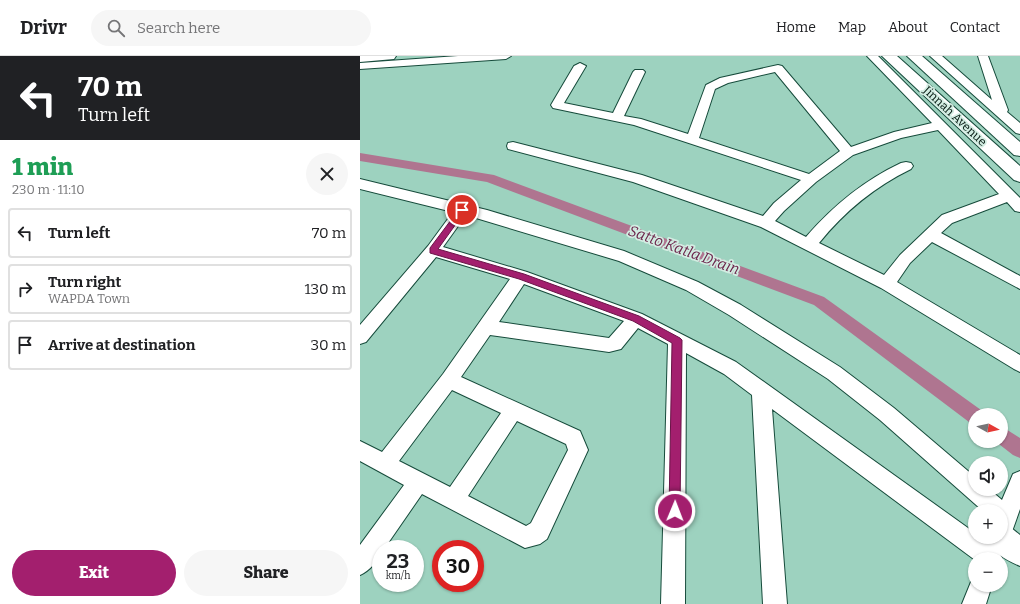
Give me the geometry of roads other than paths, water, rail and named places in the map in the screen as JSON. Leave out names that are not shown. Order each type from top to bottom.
[{"type":"main road","points":[[360,58],[389,56]]},
{"type":"main road","name":"Jinnah Avenue","points":[[889,56],[1020,176]]},
{"type":"main road","name":"Jinnah Avenue","points":[[914,56],[1020,151]]},
{"type":"main road","points":[[1008,541],[1020,552]]},
{"type":"street","points":[[360,66],[506,56]]},
{"type":"street","points":[[872,56],[941,124],[1020,207]]},
{"type":"street","points":[[935,56],[1020,130]]},
{"type":"street","points":[[983,56],[1002,110],[1000,113]]},
{"type":"street","points":[[580,66],[556,106],[637,122],[811,179]]},
{"type":"street","points":[[692,140],[710,88],[724,80],[778,68],[848,152]]},
{"type":"street","points":[[617,118],[639,72]]},
{"type":"street","points":[[766,222],[779,207],[811,179],[848,152],[898,135],[941,124]]},
{"type":"street","points":[[513,146],[637,178],[766,222],[887,284],[1020,364]]},
{"type":"street","points":[[809,244],[826,222],[851,199],[884,176],[906,166]]},
{"type":"street","points":[[360,184],[487,215],[624,258],[692,286],[735,310],[834,373],[887,414],[972,504]]},
{"type":"street","points":[[887,284],[905,259],[947,219],[1009,196]]},
{"type":"street","points":[[360,337],[433,250],[462,210]]},
{"type":"street","points":[[930,234],[1020,283]]},
{"type":"street","points":[[433,250],[521,276],[636,319],[730,368],[761,390],[968,514]]},
{"type":"street","points":[[385,464],[449,380],[521,276]]},
{"type":"street","points":[[486,327],[609,345],[615,344],[636,319]]},
{"type":"street","points":[[674,604],[677,340]]},
{"type":"street","points":[[360,452],[525,537],[532,536],[539,531],[578,450],[574,438],[449,380]]},
{"type":"street","points":[[761,390],[775,604]]},
{"type":"street","points":[[454,500],[514,410]]},
{"type":"street","points":[[1008,511],[1020,481]]},
{"type":"street","points":[[360,564],[419,482]]},
{"type":"street","points":[[974,604],[978,592]]},
{"type":"waterway","name":"Satto Katla Drain","points":[[360,157],[489,178],[819,301],[968,411]]},
{"type":"waterway","name":"Satto Katla Drain","points":[[1008,440],[1020,449]]}]
